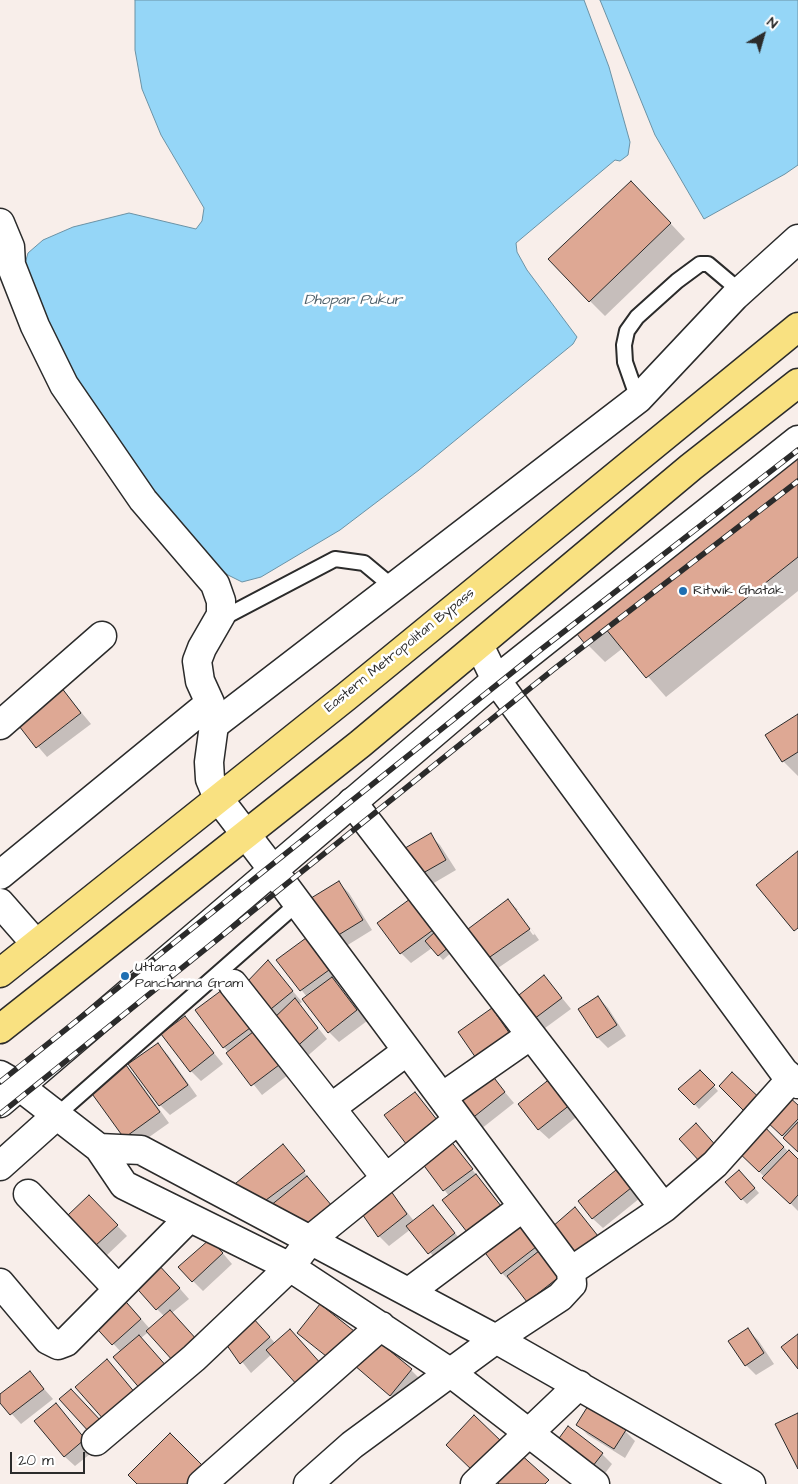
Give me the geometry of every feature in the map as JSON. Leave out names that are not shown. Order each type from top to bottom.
[{"type":"main road","name":"Eastern Metropolitan Bypass","points":[[0,972],[218,798],[798,327]]},
{"type":"main road","points":[[0,1029],[246,834],[479,645],[691,468],[798,383]]},
{"type":"street","points":[[0,223],[10,247],[11,265],[35,326],[64,385],[143,500],[215,584],[221,601],[221,615],[202,648],[197,661],[200,680],[212,714],[209,762],[210,779],[218,798],[274,870],[571,1271],[572,1284],[560,1297],[496,1339],[352,1445],[308,1484]]},
{"type":"street","points":[[0,875],[212,714],[394,588],[638,399],[740,291],[798,239]]},
{"type":"street","points":[[595,1484],[451,1372],[290,1267],[124,1185],[99,1148],[57,1115],[6,1088],[274,870],[496,680],[798,440]]},
{"type":"street","points":[[0,725],[102,636]]},
{"type":"street","points":[[479,645],[496,680],[795,1082],[715,1164],[664,1208],[571,1271]]},
{"type":"street","points":[[352,802],[664,1208]]},
{"type":"street","points":[[0,903],[36,944]]},
{"type":"street","points":[[233,984],[386,1178]]},
{"type":"street","points":[[442,1098],[531,1035]]},
{"type":"street","points":[[331,1108],[407,1050]]},
{"type":"street","points":[[0,1166],[57,1115]]},
{"type":"street","points":[[96,1441],[194,1358],[290,1267],[311,1239],[458,1120]]},
{"type":"street","points":[[99,1148],[141,1150],[496,1339],[751,1484]]},
{"type":"street","points":[[28,1194],[118,1289]]},
{"type":"street","points":[[409,1292],[523,1207]]},
{"type":"street","points":[[0,1284],[48,1340],[58,1345],[66,1342],[118,1289],[145,1265],[189,1218]]},
{"type":"street","points":[[202,1484],[381,1326]]},
{"type":"street","points":[[475,1484],[530,1434],[579,1385]]},
{"type":"lane","points":[[638,399],[625,362],[624,345],[628,331],[637,317],[677,281],[700,264],[708,264],[740,291]]},
{"type":"lane","points":[[218,620],[335,559],[364,563],[394,588]]},
{"type":"lane","points":[[57,1115],[298,903]]},
{"type":"water","name":"Dhopar Pukur","points":[[135,0],[584,0],[609,67],[630,142],[628,155],[620,161],[615,160],[516,243],[517,252],[527,270],[577,337],[573,344],[419,470],[340,530],[261,577],[242,582],[228,575],[198,552],[78,397],[24,267],[28,253],[43,240],[73,227],[129,213],[196,229],[202,221],[204,208],[161,135],[142,89],[135,50]]},
{"type":"water","points":[[600,0],[798,0],[798,165],[704,219],[655,135]]},
{"type":"building","points":[[631,181],[671,223],[589,302],[548,259]]},
{"type":"building","name":"Ritwik Ghatak","points":[[798,442],[798,557],[646,678],[605,628],[585,644],[569,624]]},
{"type":"building","points":[[61,687],[81,713],[36,748],[16,722]]},
{"type":"building","points":[[798,714],[798,752],[782,762],[765,735]]},
{"type":"building","points":[[431,833],[446,860],[416,877],[400,851]]},
{"type":"building","points":[[798,851],[798,928],[794,931],[756,885]]},
{"type":"building","points":[[339,881],[363,920],[327,942],[303,903]]},
{"type":"building","points":[[410,899],[433,930],[400,954],[377,923]]},
{"type":"building","points":[[508,899],[530,929],[487,959],[464,932]]},
{"type":"building","points":[[436,931],[450,946],[438,956],[425,941]]},
{"type":"building","points":[[306,938],[329,970],[300,991],[276,960]]},
{"type":"building","points":[[268,960],[293,991],[266,1013],[245,984]]},
{"type":"building","points":[[544,975],[562,998],[530,1022],[514,999]]},
{"type":"building","points":[[332,977],[357,1010],[328,1033],[302,999]]},
{"type":"building","points":[[222,990],[250,1028],[223,1048],[195,1010]]},
{"type":"building","points":[[598,996],[617,1025],[597,1038],[578,1009]]},
{"type":"building","points":[[295,998],[318,1028],[293,1050],[271,1021]]},
{"type":"building","points":[[492,1008],[512,1037],[478,1061],[458,1032]]},
{"type":"building","points":[[185,1016],[214,1053],[190,1072],[161,1034]]},
{"type":"building","points":[[253,1032],[279,1065],[251,1086],[226,1053]]},
{"type":"building","points":[[158,1043],[188,1085],[159,1106],[128,1064]]},
{"type":"building","points":[[126,1065],[160,1112],[124,1138],[90,1091]]},
{"type":"building","points":[[488,1070],[505,1092],[470,1120],[453,1097]]},
{"type":"building","points":[[700,1070],[715,1085],[694,1105],[678,1089]]},
{"type":"building","points":[[732,1072],[766,1104],[752,1119],[719,1086]]},
{"type":"building","points":[[551,1078],[571,1104],[538,1130],[518,1104]]},
{"type":"building","points":[[415,1092],[441,1125],[410,1149],[384,1115]]},
{"type":"building","points":[[788,1096],[798,1105],[798,1119],[782,1136],[765,1120]]},
{"type":"building","points":[[760,1122],[784,1147],[759,1172],[734,1148]]},
{"type":"building","points":[[798,1122],[798,1152],[783,1138]]},
{"type":"building","points":[[696,1123],[718,1148],[701,1163],[679,1139]]},
{"type":"building","points":[[446,1135],[473,1169],[443,1191],[419,1159]]},
{"type":"building","points":[[283,1144],[305,1171],[262,1203],[230,1188]]},
{"type":"building","points":[[789,1150],[798,1159],[798,1195],[790,1204],[762,1178]]},
{"type":"building","points":[[616,1170],[631,1188],[592,1219],[578,1201]]},
{"type":"building","points":[[739,1170],[755,1188],[741,1200],[725,1182]]},
{"type":"building","points":[[476,1174],[501,1206],[467,1232],[442,1200]]},
{"type":"building","points":[[307,1176],[332,1206],[313,1227],[270,1206]]},
{"type":"building","points":[[386,1184],[407,1214],[378,1237],[358,1208]]},
{"type":"building","points":[[89,1195],[118,1225],[95,1246],[67,1216]]},
{"type":"building","points":[[433,1205],[455,1233],[428,1254],[406,1226]]},
{"type":"building","points":[[575,1207],[598,1236],[573,1254],[552,1227]]},
{"type":"building","points":[[515,1220],[536,1247],[501,1274],[480,1246]]},
{"type":"building","points":[[210,1239],[223,1253],[192,1282],[178,1267]]},
{"type":"building","points":[[539,1251],[559,1277],[527,1302],[507,1276]]},
{"type":"building","points":[[156,1262],[180,1288],[156,1310],[132,1283]]},
{"type":"building","points":[[120,1295],[141,1319],[112,1345],[90,1321]]},
{"type":"building","points":[[320,1304],[354,1331],[331,1360],[297,1333]]},
{"type":"building","points":[[170,1310],[198,1341],[174,1362],[146,1331]]},
{"type":"building","points":[[253,1318],[270,1337],[240,1364],[226,1344]]},
{"type":"building","points":[[748,1328],[764,1353],[745,1366],[728,1341]]},
{"type":"building","points":[[290,1329],[322,1365],[298,1386],[266,1350]]},
{"type":"building","points":[[798,1334],[798,1369],[781,1347]]},
{"type":"building","points":[[139,1335],[168,1368],[142,1391],[113,1357]]},
{"type":"building","points":[[378,1341],[412,1369],[390,1396],[354,1365]]},
{"type":"building","points":[[107,1359],[136,1394],[105,1421],[75,1387]]},
{"type":"building","points":[[30,1371],[44,1389],[10,1415],[0,1403],[0,1394]]},
{"type":"building","points":[[71,1389],[102,1422],[90,1433],[59,1399]]},
{"type":"building","points":[[56,1403],[85,1439],[64,1457],[34,1421]]},
{"type":"building","points":[[588,1406],[626,1430],[614,1449],[576,1425]]},
{"type":"building","points":[[798,1413],[798,1469],[775,1424]]},
{"type":"building","points":[[474,1415],[503,1443],[475,1473],[446,1445]]},
{"type":"building","points":[[568,1426],[603,1453],[589,1471],[554,1445]]},
{"type":"building","points":[[170,1433],[205,1468],[189,1484],[137,1484],[128,1475]]},
{"type":"building","points":[[518,1452],[549,1480],[545,1484],[499,1484],[493,1478]]},
{"type":"railway","points":[[0,1082],[539,651],[798,450]]},
{"type":"railway","points":[[0,1114],[554,669],[798,481]]},
{"type":"place","name":"Ritwik Ghatak","points":[[683,591]]},
{"type":"place","name":"Uttara Panchanna Gram","points":[[125,976]]}]
